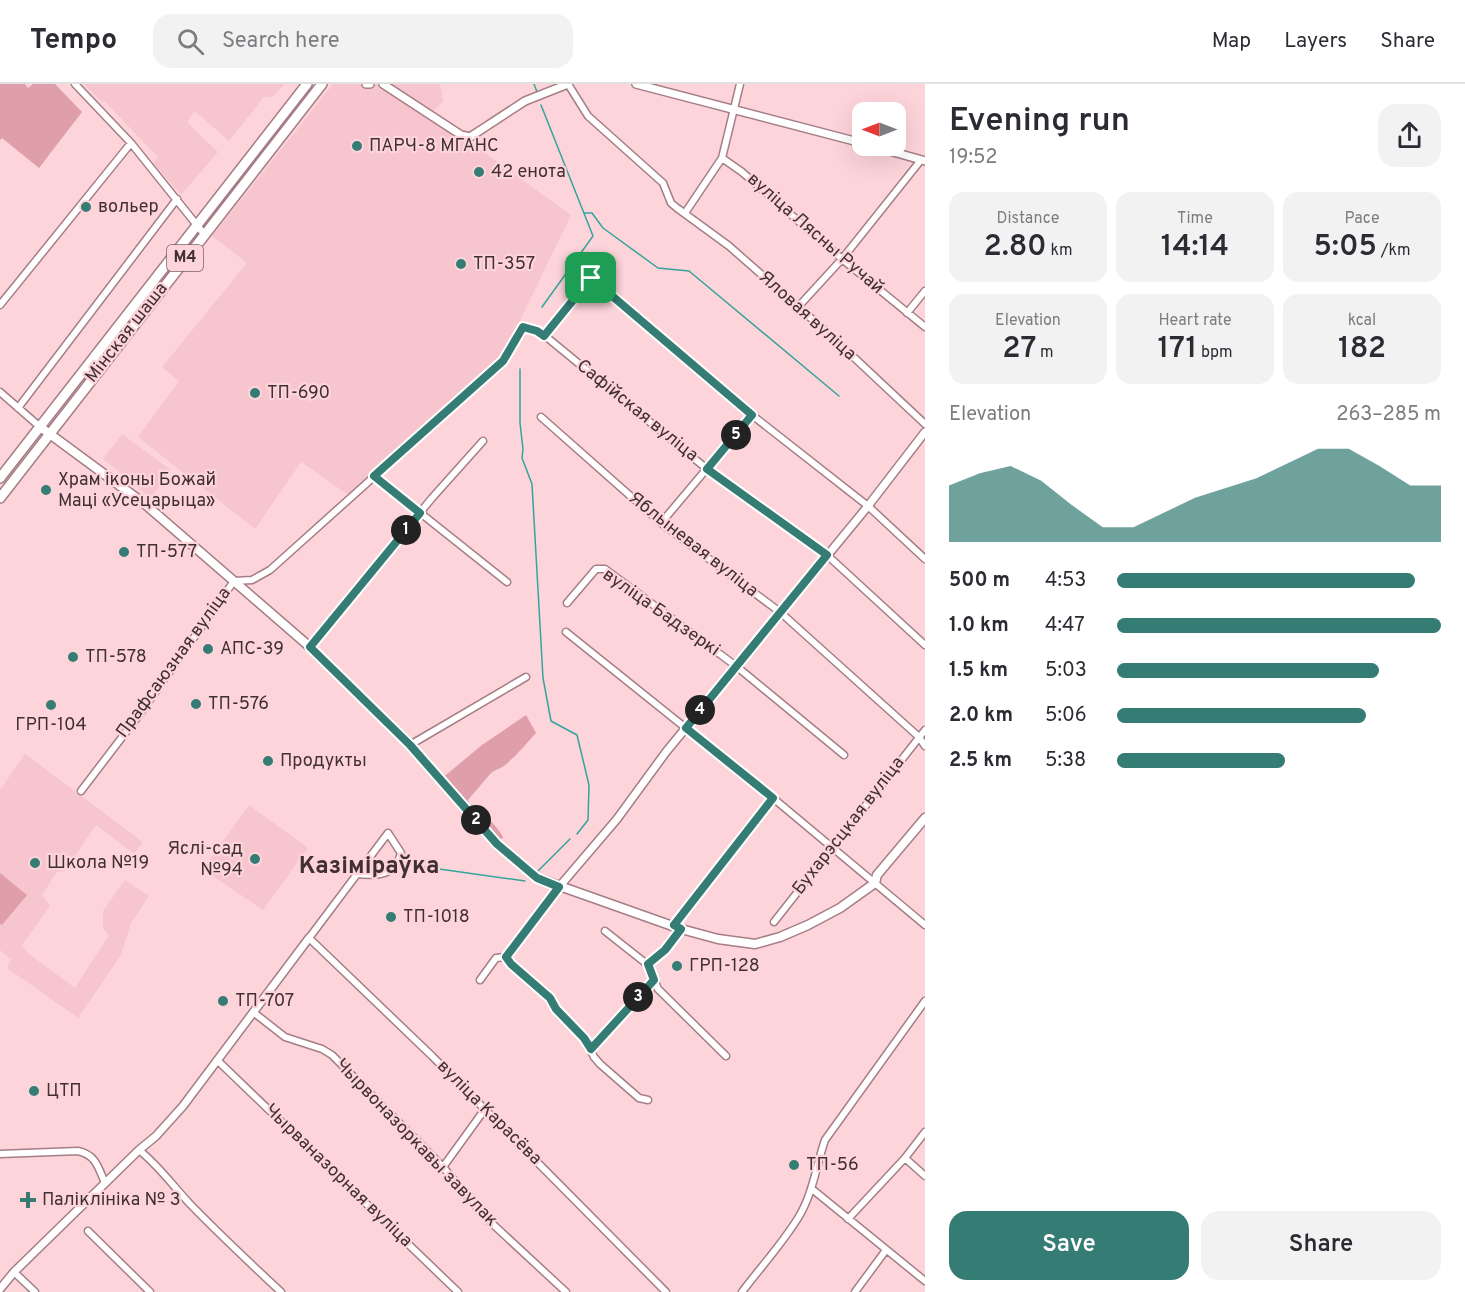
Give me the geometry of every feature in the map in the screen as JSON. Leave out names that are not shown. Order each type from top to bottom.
[{"type":"main road","name":"Мінская шаша","points":[[0,478],[307,84]]},
{"type":"main road","name":"Мінская шаша","points":[[0,498],[322,84]]},
{"type":"main road","points":[[39,426],[146,505],[310,647],[410,745],[497,844],[537,878],[678,927],[718,939],[755,944],[780,937],[808,925],[840,908],[874,883],[877,875],[925,818]]},
{"type":"street","points":[[75,84],[131,143],[204,234]]},
{"type":"street","points":[[383,84],[461,135],[470,137],[525,101],[568,84]]},
{"type":"street","name":"Яловая вуліца","points":[[568,84],[588,116],[663,183],[671,203],[729,246],[925,424]]},
{"type":"street","points":[[636,84],[852,140]]},
{"type":"street","points":[[685,213],[722,158],[740,84]]},
{"type":"street","points":[[0,305],[131,143]]},
{"type":"street","points":[[798,307],[842,259],[923,161],[906,156]]},
{"type":"street","name":"вуліца Лясны Ручай","points":[[722,158],[742,172],[925,327]]},
{"type":"street","points":[[18,408],[177,199]]},
{"type":"street","points":[[544,336],[591,278],[752,415],[868,506],[925,559]]},
{"type":"street","points":[[907,313],[925,291]]},
{"type":"street","name":"Прафсаюзная вуліца","points":[[81,791],[139,715],[234,581],[252,580],[270,570],[503,361],[523,327],[537,331],[544,336]]},
{"type":"street","name":"Сафійская вуліца","points":[[544,336],[707,469],[827,555],[925,645]]},
{"type":"street","points":[[0,392],[39,426]]},
{"type":"street","points":[[661,523],[752,415]]},
{"type":"street","name":"Яблыневая вуліца","points":[[541,417],[661,523],[780,612],[919,737],[925,746]]},
{"type":"street","points":[[506,957],[559,887],[617,819],[686,728],[868,506],[925,432]]},
{"type":"street","points":[[310,647],[420,513],[483,441]]},
{"type":"street","points":[[374,476],[507,582]]},
{"type":"street","name":"вуліца Бадзеркі","points":[[567,603],[596,569],[602,568],[736,666],[844,755]]},
{"type":"street","points":[[566,632],[773,798],[925,925]]},
{"type":"street","points":[[410,745],[526,677]]},
{"type":"street","name":"Бухарэсцкая вуліца","points":[[774,922],[925,729]]},
{"type":"street","points":[[648,964],[665,950],[678,927],[773,798]]},
{"type":"street","points":[[0,1289],[14,1272],[156,1136],[183,1106],[253,1012],[309,938],[357,874],[388,833],[401,853],[391,870],[387,873],[357,874]]},
{"type":"street","points":[[605,930],[648,964],[658,989],[726,1056]]},
{"type":"street","name":"вуліца Карасёва","points":[[309,938],[485,1109],[666,1292]]},
{"type":"street","points":[[480,980],[496,957],[506,957]]},
{"type":"street","points":[[506,957],[550,998],[556,1009],[584,1038],[600,1064],[639,1098],[648,1100]]},
{"type":"street","points":[[591,1049],[654,980]]},
{"type":"street","points":[[742,1292],[798,1218],[812,1189],[817,1163],[825,1140],[925,1001]]},
{"type":"street","name":"Чырвоназоркавы завулак","points":[[253,1012],[285,1037],[322,1048],[332,1055],[443,1167],[484,1216],[566,1292]]},
{"type":"street","name":"Чырваназорная вуліца","points":[[217,1060],[458,1292]]},
{"type":"street","points":[[443,1167],[485,1109]]},
{"type":"street","points":[[848,1219],[905,1158],[925,1132]]},
{"type":"street","points":[[139,1150],[157,1164],[173,1186],[207,1222],[281,1292]]},
{"type":"street","points":[[0,1154],[78,1151],[88,1153],[93,1158],[105,1183]]},
{"type":"street","points":[[905,1158],[925,1176]]},
{"type":"street","points":[[812,1189],[925,1281]]},
{"type":"street","points":[[88,1231],[150,1292]]},
{"type":"street","points":[[855,1292],[886,1250]]},
{"type":"street","points":[[14,1272],[35,1292]]},
{"type":"shaded area","points":[[0,84],[25,84],[28,88],[33,84],[55,84],[82,112],[39,168],[2,138],[0,140]]},
{"type":"shaded area","points":[[84,84],[285,84],[273,97],[264,97],[229,141],[195,111],[187,122],[218,152],[181,195],[153,163],[158,157],[104,101],[102,102]]},
{"type":"shaded area","points":[[333,84],[389,84],[571,215],[499,364],[350,496],[301,462],[255,529],[138,437],[179,381],[162,367],[247,263],[212,236]]},
{"type":"shaded area","points":[[392,84],[440,84],[443,101],[432,113]]},
{"type":"shaded area","points":[[122,434],[171,470],[151,498],[103,459]]},
{"type":"shaded area","points":[[526,715],[536,733],[508,762],[491,773],[468,800],[469,804],[483,813],[497,828],[503,837],[500,841],[495,839],[441,779],[482,745]]},
{"type":"shaded area","name":"Школа №19","points":[[25,754],[143,842],[134,854],[96,825],[65,871],[57,872],[42,895],[50,906],[22,945],[29,954],[75,988],[109,935],[103,928],[103,911],[125,880],[149,896],[131,923],[121,955],[78,1018],[7,968],[12,958],[0,950],[0,790]]},
{"type":"shaded area","name":"Яслі-сад №94","points":[[249,805],[308,848],[263,910],[203,869]]},
{"type":"shaded area","points":[[0,873],[27,895],[2,925],[0,924]]},
{"type":"waterway","points":[[534,84],[537,92]]},
{"type":"waterway","points":[[541,105],[593,236],[542,307]]},
{"type":"waterway","points":[[584,213],[592,213],[603,228],[658,268],[689,271],[839,396]]},
{"type":"waterway","points":[[520,369],[522,458],[532,484],[543,678],[551,721],[577,735],[589,785],[588,820],[577,834]]},
{"type":"waterway","points":[[537,872],[570,839]]},
{"type":"waterway","points":[[411,865],[525,881]]},
{"type":"place","name":"ПАРЧ-8 МГАНС","points":[[357,146]]},
{"type":"place","name":"42 енота","points":[[479,172]]},
{"type":"place","name":"вольер","points":[[86,207]]},
{"type":"place","name":"ТП-357","points":[[461,264]]},
{"type":"place","name":"ТП-690","points":[[255,393]]},
{"type":"place","name":"Храм іконы Божай Маці «Усецарыца»","points":[[46,490]]},
{"type":"place","name":"ТП-577","points":[[124,552]]},
{"type":"place","name":"АПС-39","points":[[208,649]]},
{"type":"place","name":"ТП-578","points":[[73,657]]},
{"type":"place","name":"ТП-576","points":[[196,704]]},
{"type":"place","name":"ГРП-104","points":[[51,705]]},
{"type":"place","name":"Продукты","points":[[268,761]]},
{"type":"place","name":"Яслі-сад №94","points":[[255,859]]},
{"type":"place","name":"Школа №19","points":[[35,863]]},
{"type":"place","name":"ТП-1018","points":[[391,917]]},
{"type":"place","name":"ГРП-128","points":[[677,966]]},
{"type":"place","name":"ТП-707","points":[[223,1001]]},
{"type":"place","name":"ЦТП","points":[[34,1091]]},
{"type":"place","name":"ТП-56","points":[[794,1165]]},
{"type":"place","name":"Паліклініка № 3","points":[[28,1200]]},
{"type":"district","name":"Казіміраўка","points":[[369,867]]},
{"type":"route","points":[[591,278],[752,415],[707,469],[827,555],[686,728],[773,798],[674,925],[681,929],[665,950],[648,964],[654,980],[591,1049],[584,1038],[551,1003],[550,998],[506,957],[559,887],[537,878],[524,869],[497,844],[410,745],[310,647],[420,513],[374,476],[503,361],[523,327],[537,331],[544,336],[591,278]]}]
